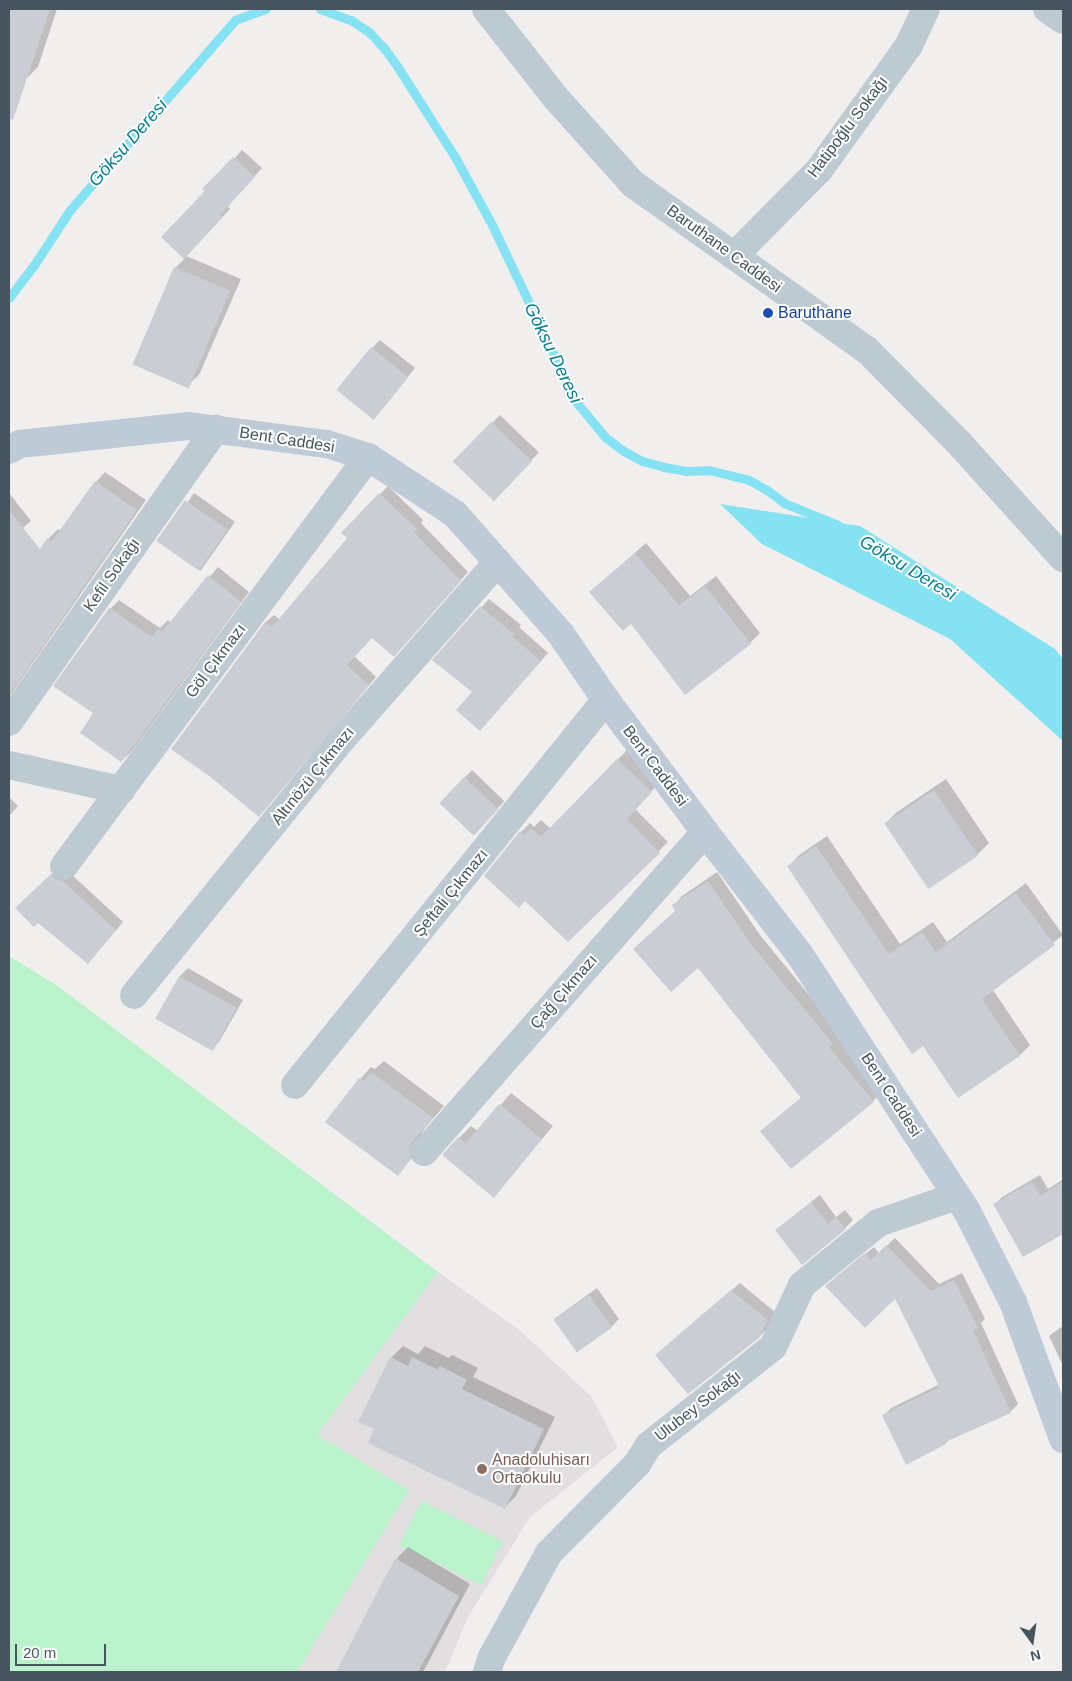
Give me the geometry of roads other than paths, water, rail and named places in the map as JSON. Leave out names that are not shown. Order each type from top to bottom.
[{"type":"street","name":"Baruthane Caddesi","points":[[486,9],[555,97],[633,184],[867,350],[960,442],[1063,558]]},
{"type":"street","name":"Hatipoğlu Sokağı","points":[[734,256],[819,170],[909,44],[926,9]]},
{"type":"street","points":[[1047,9],[1063,20]]},
{"type":"street","name":"Bent Caddesi","points":[[9,450],[20,444],[188,426],[327,444],[368,457],[456,514],[560,633],[606,700],[704,832],[800,955],[957,1196],[1013,1302],[1063,1439]]},
{"type":"street","name":"Kefil Sokağı","points":[[9,722],[216,429]]},
{"type":"street","name":"Göl Çıkmazı","points":[[64,866],[368,457]]},
{"type":"street","name":"Altınözü Çıkmazı","points":[[134,995],[344,737],[498,562]]},
{"type":"street","name":"Şeftali Çıkmazı","points":[[296,1085],[606,700]]},
{"type":"street","points":[[9,765],[121,790]]},
{"type":"street","name":"Çağ Çıkmazı","points":[[424,1152],[704,832]]},
{"type":"street","name":"Ulubey Sokağı","points":[[487,1672],[492,1657],[548,1553],[637,1464],[649,1444],[773,1347],[802,1285],[878,1224],[957,1196]]},
{"type":"water","points":[[720,504],[860,526],[1055,649],[1063,659],[1063,741],[950,639],[762,544]]},
{"type":"waterway","name":"Göksu Deresi","points":[[9,298],[34,265],[70,210],[235,20],[266,9]]},
{"type":"waterway","name":"Göksu Deresi","points":[[320,9],[351,20],[369,32],[397,66],[455,157],[492,225],[577,403],[605,437],[622,450],[642,461],[686,471],[709,470],[749,480],[767,490],[784,503],[838,525]]},
{"type":"place","name":"Baruthane","points":[[768,313]]},
{"type":"place","name":"Anadoluhisarı Ortaokulu","points":[[482,1469]]}]
